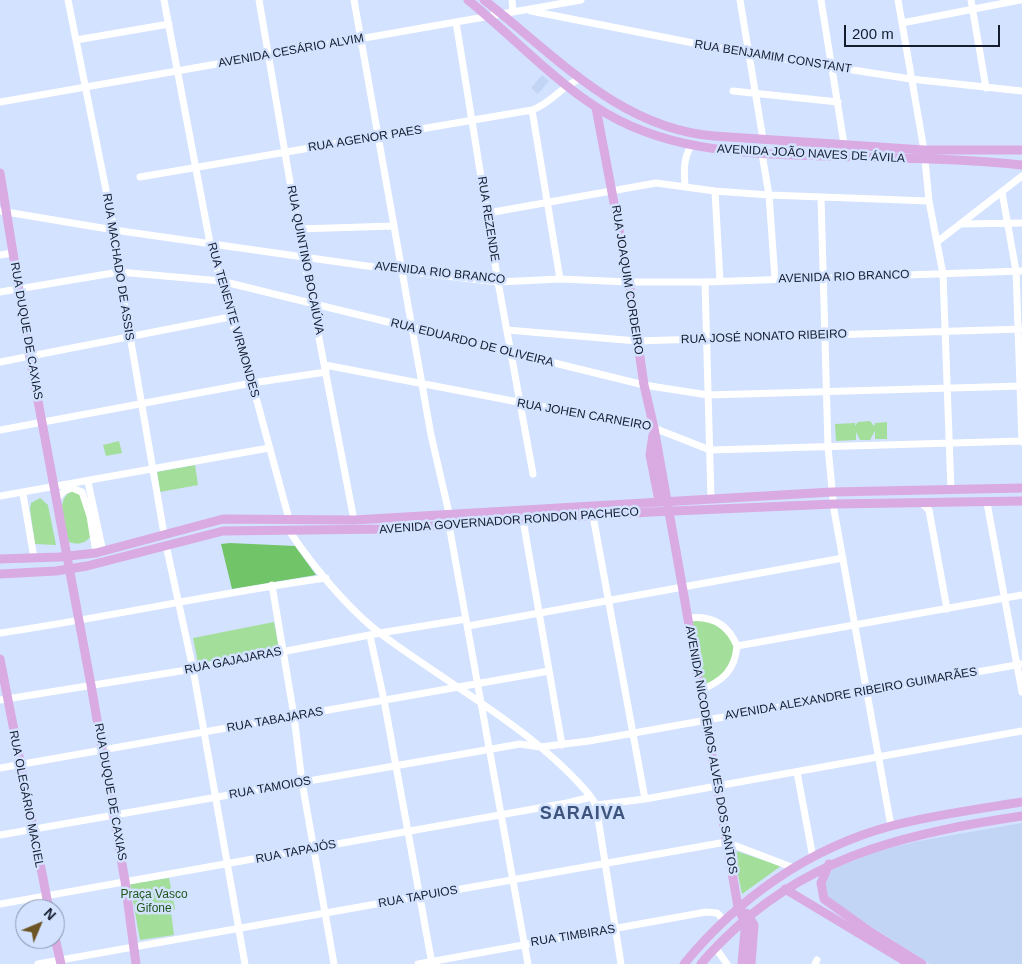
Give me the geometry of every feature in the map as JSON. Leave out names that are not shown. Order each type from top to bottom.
[{"type":"main road","name":"AVENIDA JOÃO NAVES DE ÁVILA","points":[[468,0],[596,108],[648,134],[691,146],[762,154],[976,160],[1022,165]]},
{"type":"main road","name":"AVENIDA JOÃO NAVES DE ÁVILA","points":[[484,0],[580,79],[623,108],[670,127],[703,135],[763,140],[924,150],[1022,150]]},
{"type":"main road","name":"RUA JOAQUIM CORDEIRO","points":[[596,108],[629,282],[644,385],[658,453]]},
{"type":"main road","name":"RUA DUQUE DE CAXIAS","points":[[0,173],[3,211],[13,253],[30,358],[80,622],[112,816],[125,881],[136,964]]},
{"type":"main road","points":[[654,428],[650,455],[659,501]]},
{"type":"main road","name":"AVENIDA NICODEMOS ALVES DOS SANTOS","points":[[658,453],[726,842],[739,906]]},
{"type":"main road","name":"AVENIDA GOVERNADOR RONDON PACHECO","points":[[0,559],[100,552],[219,520],[354,520],[832,492],[1022,488]]},
{"type":"main road","name":"AVENIDA GOVERNADOR RONDON PACHECO","points":[[0,574],[56,571],[87,566],[223,531],[290,532],[387,529],[834,504],[1022,502]]},
{"type":"main road","name":"RUA OLEGÁRIO MACIEL","points":[[0,659],[3,699],[19,765],[47,899]]},
{"type":"main road","points":[[684,964],[739,906],[794,868],[834,847],[891,826],[1021,809]]},
{"type":"main road","points":[[701,964],[715,947],[747,918],[785,889],[829,864],[899,839],[1021,809]]},
{"type":"main road","points":[[829,864],[821,883],[824,899],[910,964]]},
{"type":"main road","points":[[785,889],[922,964]]},
{"type":"main road","points":[[739,906],[754,925],[750,964]]},
{"type":"main road","points":[[742,964],[747,918]]},
{"type":"main road","points":[[57,949],[60,962]]},
{"type":"street","name":"RUA MACHADO DE ASSIS","points":[[68,0],[84,88],[114,230],[118,272],[155,470],[164,534]]},
{"type":"street","name":"RUA TENENTE VIRMONDES","points":[[164,0],[194,168],[210,243],[230,317],[252,383],[289,519]]},
{"type":"street","name":"RUA QUINTINO BOCAIÚVA","points":[[259,0],[298,229],[354,520]]},
{"type":"street","points":[[354,0],[431,435],[448,513]]},
{"type":"street","points":[[512,0],[514,12]]},
{"type":"street","name":"AVENIDA CESÁRIO ALVIM","points":[[0,102],[579,0]]},
{"type":"street","points":[[740,0],[763,140]]},
{"type":"street","points":[[821,0],[844,144]]},
{"type":"street","points":[[898,0],[924,150],[928,201],[943,274],[950,443],[950,490]]},
{"type":"street","points":[[902,22],[972,4],[1020,0]]},
{"type":"street","points":[[972,4],[986,88]]},
{"type":"street","name":"RUA BENJAMIM CONSTANT","points":[[526,10],[749,54],[832,68],[1021,93]]},
{"type":"street","name":"RUA REZENDE","points":[[456,22],[498,282],[533,474]]},
{"type":"street","points":[[76,40],[169,24]]},
{"type":"street","name":"RUA AGENOR PAES","points":[[140,177],[532,110],[547,104],[566,84],[580,79]]},
{"type":"street","points":[[733,92],[838,102]]},
{"type":"street","points":[[532,110],[549,202],[560,278]]},
{"type":"street","points":[[685,186],[684,168],[686,154],[691,146]]},
{"type":"street","points":[[762,154],[769,195],[775,280]]},
{"type":"street","points":[[937,242],[1022,176]]},
{"type":"street","points":[[488,213],[654,183],[715,191],[769,195],[928,201]]},
{"type":"street","points":[[715,191],[720,281]]},
{"type":"street","points":[[1002,192],[1013,254],[1019,271],[1022,441]]},
{"type":"street","points":[[821,197],[828,447],[832,492],[891,826]]},
{"type":"street","name":"AVENIDA RIO BRANCO","points":[[3,211],[114,230],[402,271],[498,282],[560,278],[629,282],[705,282],[1019,271]]},
{"type":"street","points":[[960,224],[1022,223]]},
{"type":"street","points":[[298,229],[393,226]]},
{"type":"street","points":[[0,255],[13,253]]},
{"type":"street","points":[[1013,254],[1022,254]]},
{"type":"street","name":"RUA EDUARDO DE OLIVEIRA","points":[[0,292],[118,272],[221,281],[644,385],[708,394],[1022,386]]},
{"type":"street","points":[[705,282],[711,499]]},
{"type":"street","points":[[0,362],[30,358],[230,317]]},
{"type":"street","name":"RUA JOSÉ NONATO RIBEIRO","points":[[507,330],[637,341],[1021,329]]},
{"type":"street","name":"RUA JOHEN CARNEIRO","points":[[0,430],[325,368],[654,428],[710,450],[1022,441]]},
{"type":"street","points":[[0,496],[23,494],[269,448]]},
{"type":"street","points":[[88,482],[100,552]]},
{"type":"street","points":[[57,504],[64,491],[72,488],[82,492],[100,552]]},
{"type":"street","points":[[23,494],[34,558]]},
{"type":"street","points":[[920,502],[929,510],[947,609]]},
{"type":"street","points":[[986,503],[1020,664],[1022,692]]},
{"type":"street","points":[[593,516],[645,800]]},
{"type":"street","points":[[523,520],[562,745],[557,756],[558,764]]},
{"type":"street","points":[[449,525],[528,964]]},
{"type":"street","points":[[290,532],[326,578],[380,633],[540,747],[591,797],[596,805],[614,930],[621,964]]},
{"type":"street","points":[[166,545],[193,669],[214,798],[245,964]]},
{"type":"street","name":"RUA GAJAJARAS","points":[[3,699],[193,669],[380,633],[540,614],[610,601],[682,583],[843,558]]},
{"type":"street","points":[[0,633],[80,622],[272,585],[326,578]]},
{"type":"street","points":[[272,585],[294,716],[302,782],[334,964]]},
{"type":"street","points":[[736,646],[1022,595]]},
{"type":"street","points":[[688,618],[706,617],[714,620],[730,633],[736,646],[731,670],[716,683],[700,690]]},
{"type":"street","points":[[370,636],[384,700],[432,963]]},
{"type":"street","name":"AVENIDA ALEXANDRE RIBEIRO GUIMARÃES","points":[[540,747],[562,745],[1020,664]]},
{"type":"street","name":"RUA TABAJARAS","points":[[0,768],[549,670]]},
{"type":"street","points":[[596,805],[645,800],[717,785],[1022,731]]},
{"type":"street","name":"RUA TAMOIOS","points":[[0,835],[489,749],[520,744],[540,747]]},
{"type":"street","points":[[798,772],[813,858]]},
{"type":"street","name":"RUA TAPAJÓS","points":[[0,904],[226,865],[314,847],[567,803],[591,797]]},
{"type":"street","points":[[726,842],[794,868]]},
{"type":"street","name":"RUA TAPUIOS","points":[[38,964],[60,962],[726,842]]},
{"type":"street","name":"RUA TIMBIRAS","points":[[418,964],[711,912],[719,914],[724,920]]},
{"type":"street","points":[[715,947],[727,964]]},
{"type":"shaded area","points":[[542,75],[549,81],[538,94],[531,88]]},
{"type":"shaded area","points":[[1022,823],[1022,964],[930,964],[831,901],[824,889],[826,877],[833,869],[878,851],[919,841]]},
{"type":"green space","points":[[870,421],[874,426],[875,423],[887,422],[887,439],[875,439],[875,431],[870,440],[860,440],[856,432],[856,440],[836,441],[835,424],[855,423],[855,426],[858,422]]},
{"type":"green space","points":[[119,441],[122,453],[106,456],[103,445]]},
{"type":"green space","points":[[195,465],[198,485],[160,492],[157,472]]},
{"type":"green space","points":[[74,490],[80,493],[85,503],[91,536],[86,541],[78,544],[69,542],[62,513],[64,499]]},
{"type":"green space","points":[[40,498],[48,505],[56,545],[35,544],[30,509],[31,503]]},
{"type":"green space","points":[[221,544],[295,546],[316,575],[232,589]]},
{"type":"green space","points":[[709,619],[723,629],[735,645],[732,668],[703,687],[692,621]]},
{"type":"green space","points":[[274,622],[279,649],[198,663],[193,638]]},
{"type":"green space","points":[[733,850],[781,866],[742,894]]},
{"type":"green space","name":"Praça Vasco Gifone","points":[[169,878],[175,909],[171,912],[174,935],[140,940],[130,884]]},
{"type":"district","name":"SARAIVA","points":[[583,814]]}]
